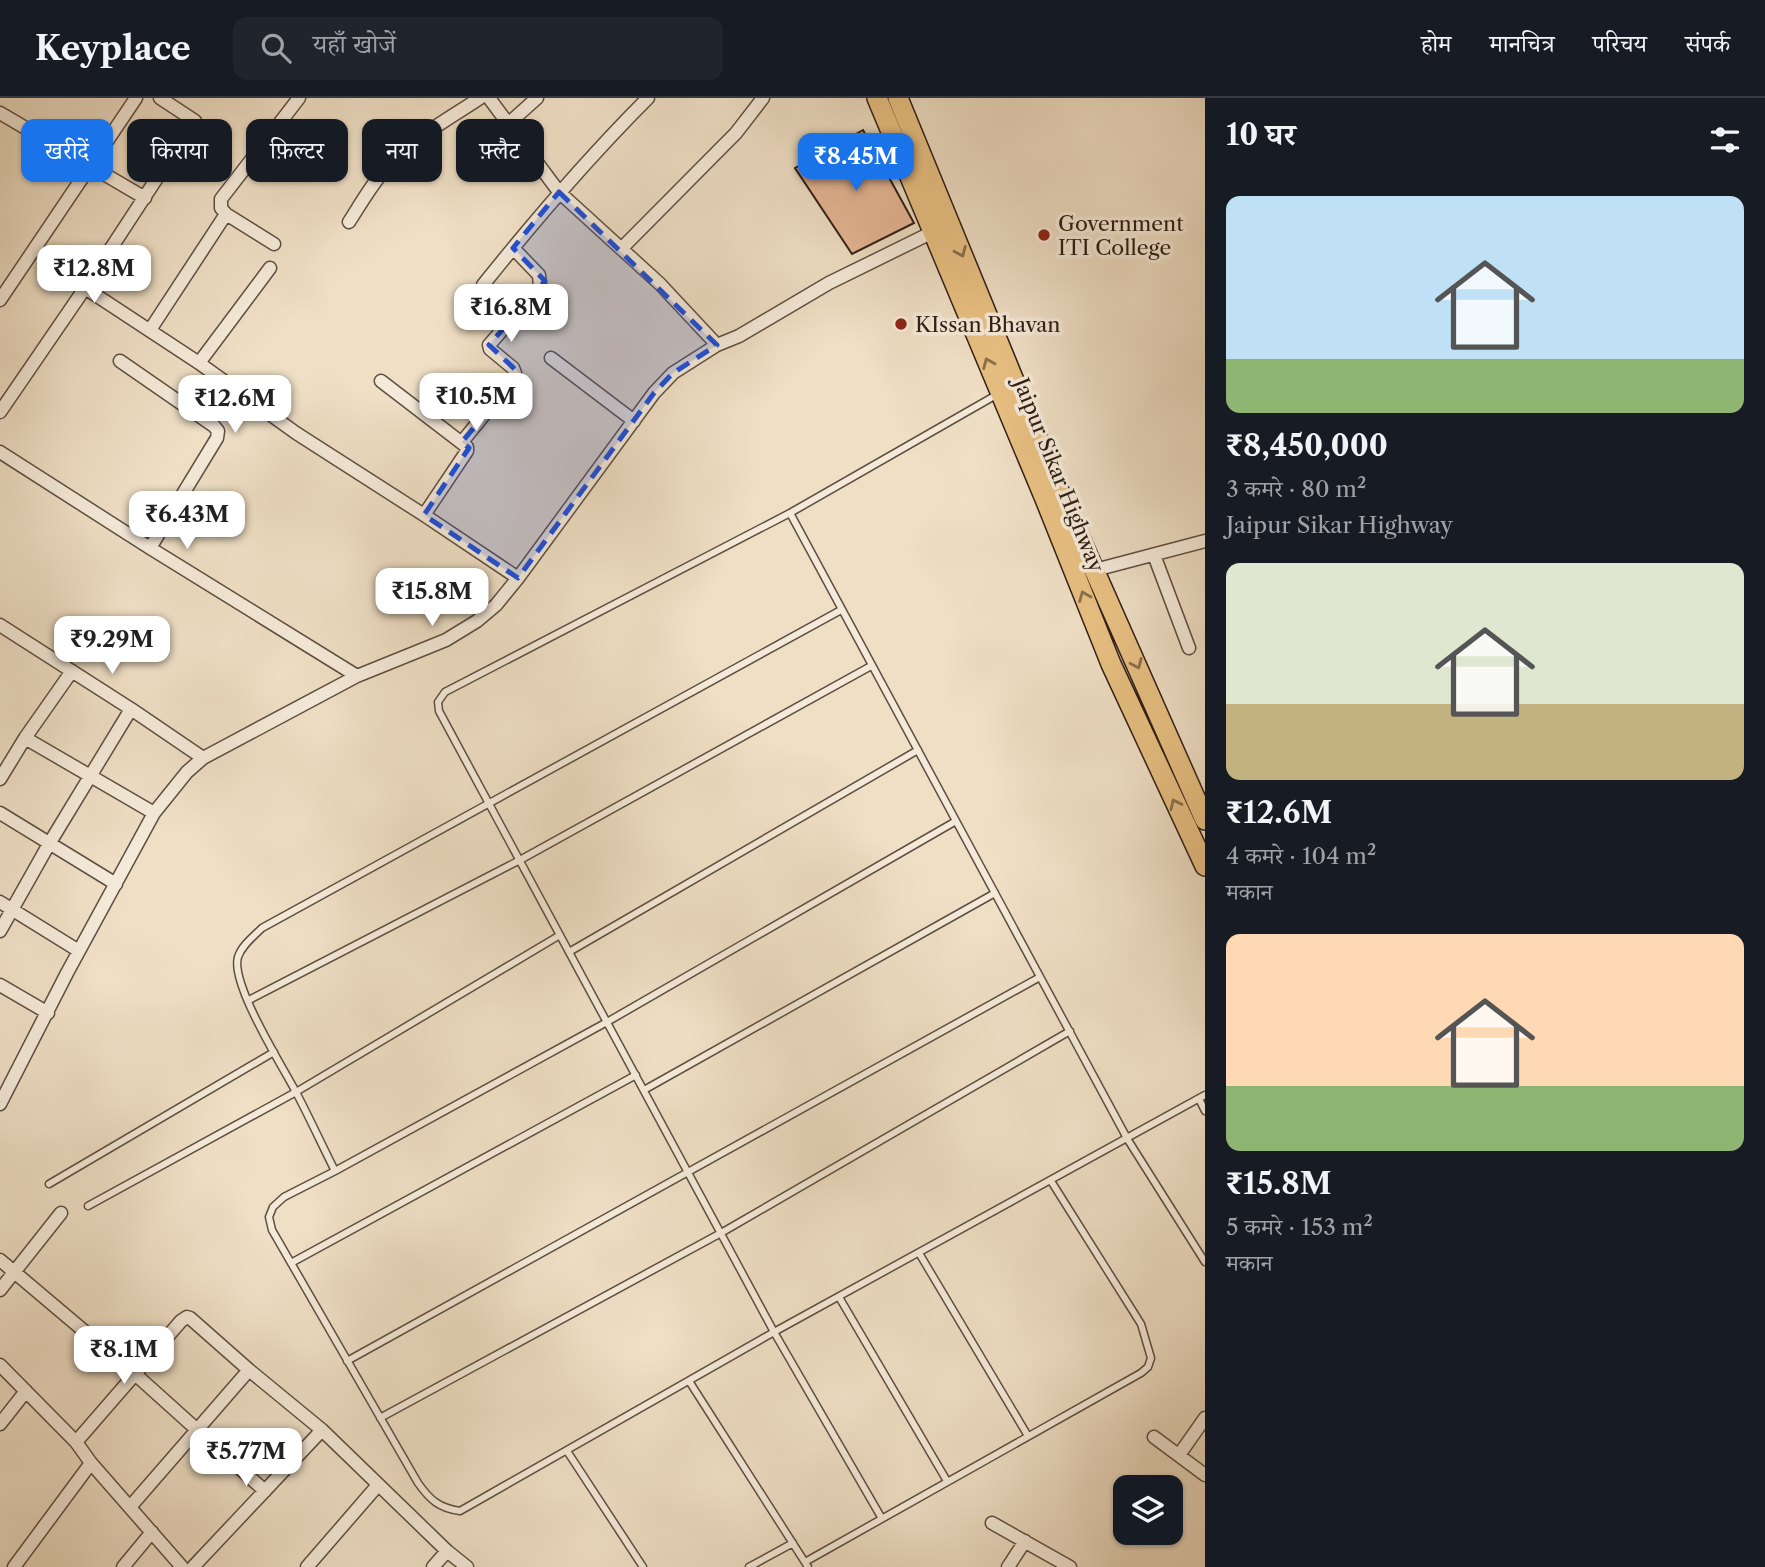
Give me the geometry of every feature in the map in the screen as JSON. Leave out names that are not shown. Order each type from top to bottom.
[{"type":"main road","name":"Jaipur Sikar Highway","points":[[877,98],[941,228],[1008,390],[1111,664],[1199,824]]},
{"type":"main road","name":"Jaipur Sikar Highway","points":[[898,98],[941,228]]},
{"type":"main road","name":"Jaipur Sikar Highway","points":[[1008,390],[1096,570],[1199,824],[1205,866]]},
{"type":"street","points":[[113,132],[136,98]]},
{"type":"street","points":[[160,98],[192,119]]},
{"type":"street","points":[[274,244],[226,214],[221,208],[221,199],[299,98]]},
{"type":"street","points":[[349,222],[394,160],[410,145],[480,98]]},
{"type":"street","points":[[489,98],[504,119]]},
{"type":"street","points":[[514,119],[537,98]]},
{"type":"street","points":[[482,285],[559,192],[648,98]]},
{"type":"street","points":[[622,248],[736,133],[763,98]]},
{"type":"street","points":[[0,113],[21,125]]},
{"type":"street","points":[[544,172],[559,192],[660,284],[717,345]]},
{"type":"street","points":[[113,179],[145,198]]},
{"type":"street","points":[[0,300],[79,182]]},
{"type":"street","points":[[0,412],[155,182]]},
{"type":"street","points":[[150,330],[226,214]]},
{"type":"street","points":[[0,1104],[5,1083],[48,1013],[154,813],[187,772],[203,758],[357,676],[446,640],[477,621],[496,605],[518,578],[634,421],[673,373],[717,345],[739,336],[829,283],[941,228]]},
{"type":"street","points":[[462,442],[515,373],[489,345],[542,282],[539,275],[513,248]]},
{"type":"street","points":[[200,363],[270,268]]},
{"type":"street","points":[[85,288],[200,363],[296,433],[424,514],[518,578]]},
{"type":"street","points":[[551,358],[634,421]]},
{"type":"street","points":[[120,361],[219,432],[218,438],[150,548]]},
{"type":"street","points":[[380,381],[467,447],[467,451],[424,514]]},
{"type":"street","points":[[0,452],[357,676]]},
{"type":"street","points":[[1096,570],[1205,541]]},
{"type":"street","points":[[1154,555],[1189,649]]},
{"type":"street","points":[[0,625],[203,758]]},
{"type":"street","points":[[0,779],[72,671]]},
{"type":"street","points":[[0,931],[131,709]]},
{"type":"street","points":[[25,738],[154,813]]},
{"type":"street","points":[[0,813],[116,884]]},
{"type":"street","points":[[0,902],[79,951]]},
{"type":"street","points":[[0,985],[48,1013]]},
{"type":"street","points":[[0,1290],[61,1213]]},
{"type":"street","points":[[0,1260],[135,1374],[265,1491]]},
{"type":"street","points":[[76,1441],[187,1317],[322,1430],[447,1551],[467,1567]]},
{"type":"street","points":[[0,1366],[76,1441],[91,1463],[182,1567]]},
{"type":"street","points":[[130,1507],[249,1370]]},
{"type":"street","points":[[0,1424],[26,1391]]},
{"type":"street","points":[[1179,1455],[1205,1419]]},
{"type":"street","points":[[193,1567],[322,1430]]},
{"type":"street","points":[[1154,1437],[1205,1475]]},
{"type":"street","points":[[14,1567],[91,1463]]},
{"type":"street","points":[[307,1567],[378,1485]]},
{"type":"street","points":[[992,1523],[1070,1567]]},
{"type":"street","points":[[123,1567],[152,1532]]},
{"type":"street","points":[[1008,1567],[1025,1541]]},
{"type":"street","points":[[433,1567],[447,1551]]},
{"type":"lane","points":[[881,1517],[774,1332],[439,711],[438,702],[445,692],[790,513],[1008,390]]},
{"type":"lane","points":[[790,513],[1128,1140],[1205,1262]]},
{"type":"lane","points":[[335,1171],[296,1092],[258,1026],[237,970],[238,956],[247,943],[262,928],[841,610]]},
{"type":"lane","points":[[249,1000],[520,860],[871,666]]},
{"type":"lane","points":[[569,952],[918,750]]},
{"type":"lane","points":[[956,821],[607,1022],[284,1197],[273,1207],[269,1217],[272,1230],[430,1500],[444,1509],[460,1511],[774,1332],[1202,1097],[1205,1111]]},
{"type":"lane","points":[[644,1090],[995,893]]},
{"type":"lane","points":[[88,1206],[296,1092],[560,935]]},
{"type":"lane","points":[[347,1361],[1040,977]]},
{"type":"lane","points":[[380,1418],[721,1233],[1070,1031]]},
{"type":"lane","points":[[49,1184],[274,1052]]},
{"type":"lane","points":[[291,1263],[636,1075]]},
{"type":"lane","points":[[689,1381],[806,1564],[881,1517],[1148,1367],[1151,1358],[1141,1324],[1051,1181]]},
{"type":"lane","points":[[919,1254],[1028,1436]]},
{"type":"lane","points":[[839,1297],[947,1481]]},
{"type":"lane","points":[[567,1451],[643,1567]]},
{"type":"lane","points":[[749,1567],[793,1544]]},
{"type":"highlighted area","points":[[559,192],[717,345],[673,373],[654,393],[518,578],[424,515],[469,448],[462,442],[519,373],[489,345],[545,281],[513,248]]},
{"type":"building","points":[[863,130],[914,223],[852,254],[795,168]]},
{"type":"place","name":"Government ITI College","points":[[1044,235]]},
{"type":"place","name":"KIssan Bhavan","points":[[901,324]]}]
